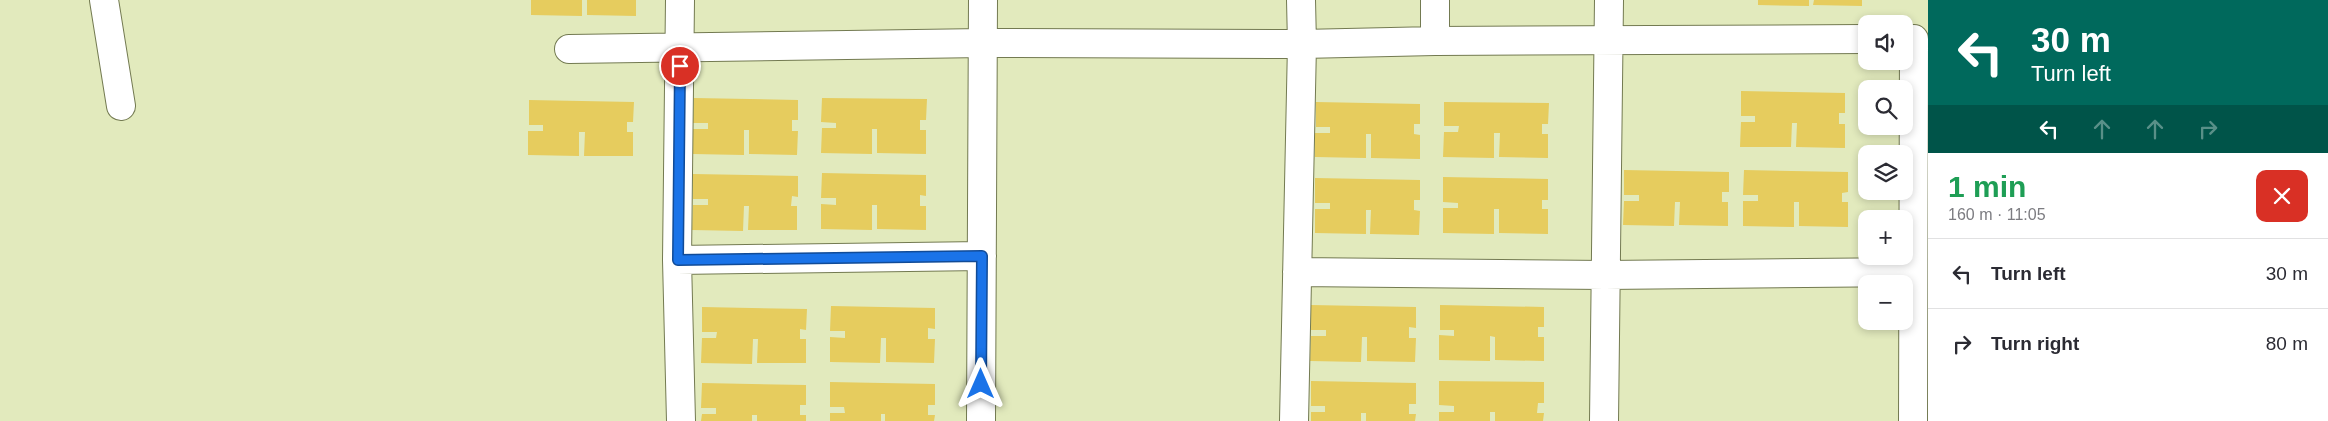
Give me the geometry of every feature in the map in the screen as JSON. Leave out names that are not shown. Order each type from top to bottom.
[{"type":"street","points":[[104,0],[121,106]]},
{"type":"street","points":[[680,0],[678,260],[681,421]]},
{"type":"street","points":[[981,421],[983,0]]},
{"type":"street","points":[[1294,421],[1302,44],[1301,0]]},
{"type":"street","points":[[1435,0],[1435,41]]},
{"type":"street","points":[[1604,421],[1609,0]]},
{"type":"street","points":[[1913,421],[1915,39]]},
{"type":"street","points":[[569,50],[680,46],[983,42],[1302,44],[1435,41],[1858,40]]},
{"type":"street","points":[[678,260],[982,256]]},
{"type":"street","points":[[1297,272],[1605,275],[1913,272]]},
{"type":"building","points":[[531,0],[582,0],[582,16],[531,15]]},
{"type":"building","points":[[587,0],[636,0],[636,16],[587,15]]},
{"type":"building","points":[[1758,0],[1809,0],[1809,6],[1758,5]]},
{"type":"building","points":[[1814,0],[1862,0],[1862,6],[1813,5]]},
{"type":"building","points":[[1741,91],[1845,93],[1845,113],[1839,113],[1839,124],[1845,124],[1845,148],[1796,147],[1797,123],[1792,123],[1791,147],[1740,147],[1741,122],[1755,122],[1755,116],[1741,116]]},
{"type":"building","points":[[694,98],[798,100],[798,120],[792,120],[792,131],[798,131],[797,155],[749,154],[749,130],[744,130],[744,155],[693,154],[693,129],[708,129],[708,123],[693,123]]},
{"type":"building","points":[[822,98],[927,99],[926,120],[920,120],[920,130],[926,130],[926,154],[877,153],[877,129],[872,129],[872,154],[821,153],[822,128],[836,128],[836,123],[821,122]]},
{"type":"building","points":[[529,100],[634,102],[633,122],[627,122],[627,132],[633,132],[633,156],[584,156],[585,132],[579,132],[579,156],[528,155],[528,131],[543,131],[543,125],[529,125]]},
{"type":"building","points":[[1316,102],[1420,104],[1420,124],[1414,124],[1414,134],[1420,135],[1420,159],[1371,158],[1371,134],[1366,134],[1366,158],[1315,157],[1315,133],[1330,133],[1330,127],[1316,127]]},
{"type":"building","points":[[1444,102],[1549,103],[1548,124],[1542,124],[1542,134],[1548,134],[1548,158],[1499,157],[1500,133],[1494,133],[1494,158],[1443,157],[1444,132],[1458,132],[1459,126],[1444,126]]},
{"type":"building","points":[[1624,170],[1729,172],[1729,192],[1722,192],[1722,202],[1728,202],[1728,226],[1679,225],[1680,202],[1675,202],[1674,226],[1623,225],[1624,201],[1639,201],[1639,195],[1624,195]]},
{"type":"building","points":[[1744,170],[1848,172],[1848,192],[1842,193],[1842,202],[1848,202],[1848,227],[1799,226],[1799,202],[1794,202],[1794,227],[1743,226],[1743,201],[1758,201],[1758,195],[1743,195]]},
{"type":"building","points":[[822,173],[926,175],[926,196],[920,195],[920,206],[926,206],[926,230],[877,229],[877,205],[872,205],[872,230],[821,229],[821,204],[836,205],[836,198],[821,198]]},
{"type":"building","points":[[693,174],[798,176],[798,197],[792,196],[791,206],[797,206],[797,230],[748,230],[749,206],[744,206],[743,231],[692,230],[693,205],[708,205],[708,199],[693,199]]},
{"type":"building","points":[[1443,177],[1548,179],[1548,200],[1542,200],[1542,209],[1548,209],[1548,234],[1499,233],[1499,209],[1494,209],[1494,234],[1443,233],[1443,208],[1458,208],[1458,203],[1443,202]]},
{"type":"building","points":[[1315,178],[1420,180],[1420,200],[1414,200],[1414,210],[1420,211],[1419,235],[1370,234],[1371,210],[1366,210],[1366,234],[1315,233],[1315,209],[1330,209],[1330,203],[1315,203]]},
{"type":"building","points":[[1311,305],[1416,307],[1416,328],[1409,327],[1409,338],[1416,338],[1415,362],[1367,361],[1367,337],[1362,337],[1361,362],[1310,361],[1311,336],[1326,336],[1326,330],[1311,330]]},
{"type":"building","points":[[1440,305],[1544,307],[1544,327],[1538,327],[1538,337],[1544,337],[1544,361],[1495,360],[1495,337],[1490,336],[1490,361],[1439,360],[1439,335],[1454,336],[1454,330],[1440,330]]},
{"type":"building","points":[[831,306],[935,308],[935,329],[928,328],[928,339],[935,339],[934,363],[886,362],[886,338],[881,338],[880,363],[830,362],[830,337],[845,338],[845,331],[830,331]]},
{"type":"building","points":[[702,307],[807,309],[806,330],[800,329],[800,339],[806,339],[806,363],[757,363],[758,339],[753,339],[752,364],[701,363],[702,338],[716,338],[717,332],[702,332]]},
{"type":"building","points":[[1311,381],[1416,383],[1416,404],[1409,404],[1409,414],[1416,414],[1415,421],[1366,421],[1366,413],[1361,413],[1361,421],[1311,421],[1311,412],[1325,412],[1325,406],[1311,406]]},
{"type":"building","points":[[1439,381],[1544,382],[1544,403],[1538,403],[1537,413],[1544,413],[1543,421],[1495,421],[1495,412],[1490,412],[1490,421],[1439,421],[1439,412],[1454,412],[1454,406],[1439,405]]},
{"type":"building","points":[[830,382],[935,384],[935,405],[928,405],[928,415],[935,415],[934,421],[885,421],[885,414],[881,414],[881,421],[830,421],[830,413],[845,413],[844,407],[830,407]]},
{"type":"building","points":[[702,383],[806,385],[806,405],[800,405],[800,415],[806,415],[806,421],[757,421],[757,415],[752,415],[752,421],[701,421],[702,414],[716,414],[716,408],[701,408]]},
{"type":"route","points":[[680,66],[678,260],[982,256],[981,384]]}]
